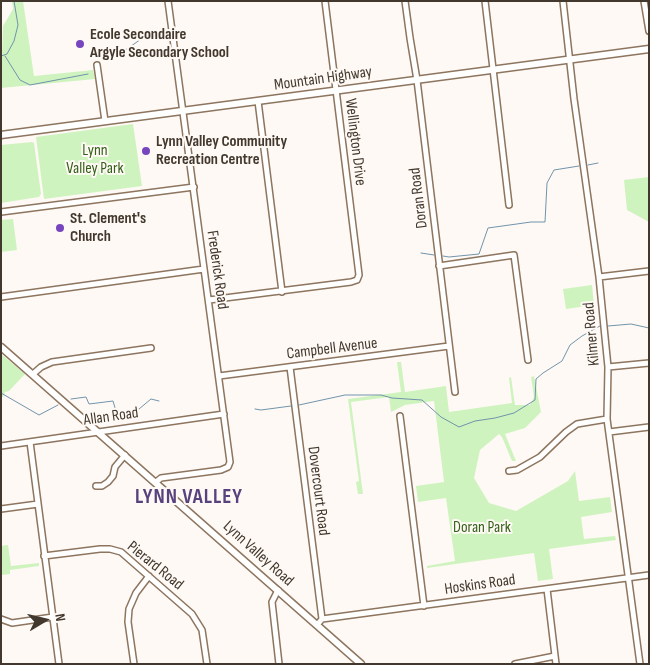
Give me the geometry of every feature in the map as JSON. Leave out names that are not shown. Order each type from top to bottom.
[{"type":"street","name":"Frederick Road","points":[[156,482],[161,478],[221,470],[228,467],[230,462],[168,1]]},
{"type":"street","name":"Wellington Drive","points":[[282,292],[351,282],[357,280],[359,270],[325,1]]},
{"type":"street","name":"Doran Road","points":[[405,1],[417,80],[455,392]]},
{"type":"street","points":[[485,1],[509,205]]},
{"type":"street","name":"Kilmer Road","points":[[563,1],[599,278],[608,367],[607,419],[640,664]]},
{"type":"street","points":[[644,1],[649,31]]},
{"type":"street","name":"Mountain Highway","points":[[1,135],[649,49]]},
{"type":"street","points":[[97,65],[105,121]]},
{"type":"street","points":[[209,300],[282,292],[258,101]]},
{"type":"street","points":[[1,212],[194,187]]},
{"type":"street","points":[[440,266],[514,256],[528,360]]},
{"type":"street","points":[[1,297],[204,269]]},
{"type":"street","points":[[599,278],[649,271]]},
{"type":"street","name":"Campbell Avenue","points":[[219,376],[449,346]]},
{"type":"street","name":"Lynn Valley Road","points":[[1,347],[362,664]]},
{"type":"street","points":[[33,374],[40,367],[52,362],[151,348]]},
{"type":"street","points":[[608,367],[649,363]]},
{"type":"street","name":"Dovercourt Road","points":[[290,367],[322,619]]},
{"type":"street","name":"Allan Road","points":[[1,446],[224,414]]},
{"type":"street","points":[[400,416],[424,606]]},
{"type":"street","points":[[508,471],[517,470],[540,456],[577,424],[607,419]]},
{"type":"street","points":[[609,432],[649,427]]},
{"type":"street","points":[[30,442],[59,664]]},
{"type":"street","points":[[96,486],[102,486],[108,482],[115,467],[125,455]]},
{"type":"street","points":[[1,509],[38,504]]},
{"type":"street","name":"Pierard Road","points":[[44,556],[110,549],[124,554],[186,608],[198,622],[204,638],[207,664]]},
{"type":"street","name":"Hoskins Road","points":[[322,619],[649,575]]},
{"type":"street","points":[[134,664],[128,622],[129,609],[136,593],[149,576]]},
{"type":"street","points":[[547,589],[556,664]]},
{"type":"street","points":[[278,590],[272,602],[279,664]]},
{"type":"street","points":[[1,619],[12,623],[52,617]]},
{"type":"street","points":[[317,625],[322,619]]},
{"type":"street","points":[[515,664],[555,656]]},
{"type":"green space","points":[[12,1],[23,1],[34,76],[93,70],[95,79],[1,88],[3,26],[13,9]]},
{"type":"green space","name":"Lynn Valley Park","points":[[133,124],[142,186],[44,199],[36,137]]},
{"type":"green space","points":[[34,143],[41,194],[39,197],[1,203],[1,145]]},
{"type":"green space","points":[[649,177],[649,222],[627,210],[624,180]]},
{"type":"green space","points":[[13,219],[17,250],[1,252],[1,220]]},
{"type":"green space","points":[[592,285],[594,305],[566,309],[563,289]]},
{"type":"green space","points":[[1,354],[25,374],[9,391],[5,392],[3,397],[1,397]]},
{"type":"green space","name":"Doran Park","points":[[397,362],[401,362],[405,392],[446,386],[449,412],[512,403],[509,378],[511,377],[515,405],[530,405],[534,397],[531,377],[534,376],[541,412],[525,428],[505,434],[516,461],[512,461],[499,434],[480,450],[474,478],[489,503],[516,511],[568,481],[575,471],[579,501],[610,497],[612,512],[581,517],[584,539],[615,536],[616,540],[549,549],[553,579],[538,581],[534,553],[427,568],[427,566],[455,561],[446,498],[418,502],[416,486],[444,482],[434,401],[405,405],[391,412],[389,397],[351,402],[363,494],[358,494],[356,482],[359,481],[348,399],[401,392]]},
{"type":"green space","points":[[8,545],[11,566],[39,563],[39,566],[10,570],[10,574],[1,575],[1,546]]},
{"type":"waterway","points":[[1,56],[7,54],[14,41],[18,25],[14,1]]},
{"type":"waterway","points":[[103,54],[124,51],[144,37]]},
{"type":"waterway","points":[[5,56],[20,80],[30,85],[88,74]]},
{"type":"waterway","points":[[588,165],[598,163]]},
{"type":"waterway","points":[[443,256],[479,254],[488,228],[545,222],[547,183],[554,170],[579,166]]},
{"type":"waterway","points":[[421,253],[434,255]]},
{"type":"waterway","points":[[608,326],[631,324],[649,328]]},
{"type":"waterway","points":[[299,405],[345,395],[381,395],[392,398],[422,400],[441,417],[459,427],[475,421],[495,418],[514,413],[535,400],[536,379],[562,361],[570,345],[600,326]]},
{"type":"waterway","points":[[1,393],[39,415],[58,405]]},
{"type":"waterway","points":[[71,399],[86,397],[89,404],[113,401],[118,418],[139,409],[151,399],[159,401]]},
{"type":"waterway","points":[[255,409],[291,406]]},
{"type":"place","name":"Ecole Secondaire Argyle Secondary School","points":[[80,44]]},
{"type":"place","name":"Lynn Valley Community Recreation Centre","points":[[146,151]]},
{"type":"place","name":"St. Clement's Church","points":[[60,228]]},
{"type":"district","name":"LYNN VALLEY","points":[[189,498]]}]
